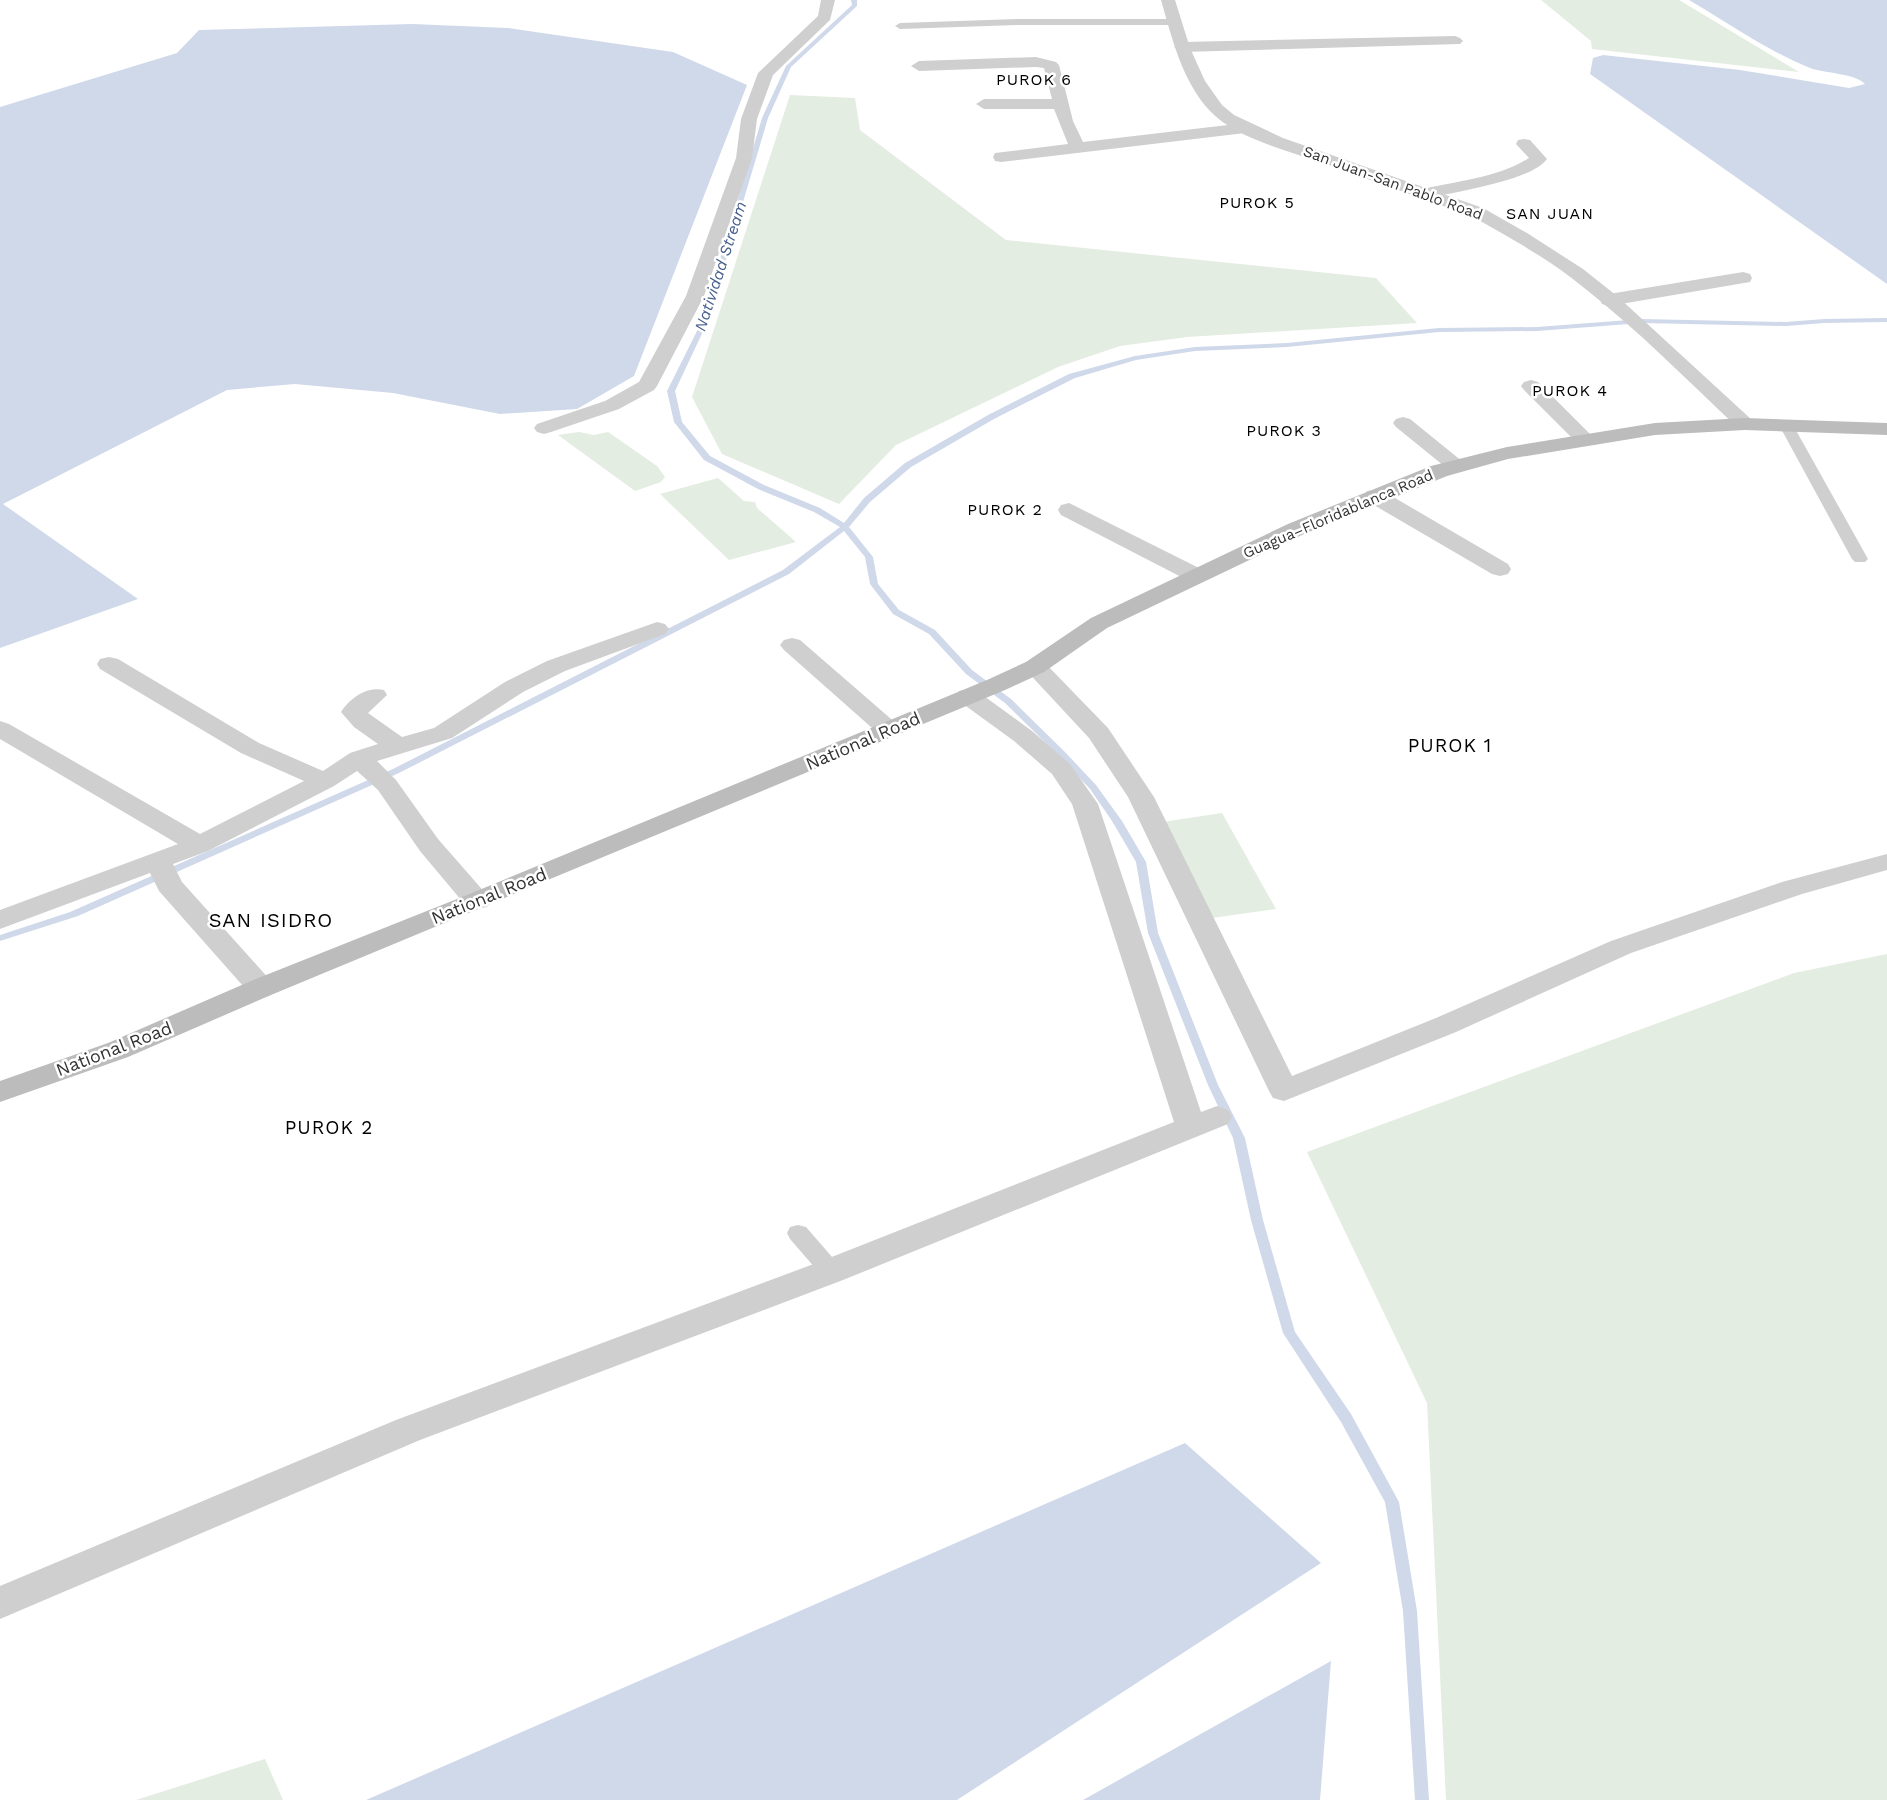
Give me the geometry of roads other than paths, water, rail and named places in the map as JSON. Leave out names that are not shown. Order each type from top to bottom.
[{"type":"main road","name":"Guagua–Floridablanca Road","points":[[980,691],[1036,667],[1099,623],[1296,529],[1375,496],[1456,466],[1584,439],[1655,429],[1745,424],[1887,429]]},
{"type":"main road","name":"National Road","points":[[0,1092],[118,1050],[260,988],[477,901],[980,691]]},
{"type":"street","points":[[544,428],[612,405],[647,386],[695,296],[744,158],[749,119],[766,73],[825,17],[828,0]]},
{"type":"street","name":"San Juan-San Pablo Road","points":[[1168,0],[1182,47],[1194,73],[1215,108],[1245,128],[1333,162],[1429,193],[1477,212],[1499,224],[1568,267],[1626,313],[1745,424]]},
{"type":"street","points":[[1182,47],[1455,41]]},
{"type":"street","points":[[919,66],[1046,63],[1053,68],[1065,121],[1078,148]]},
{"type":"street","points":[[984,104],[1062,104]]},
{"type":"street","points":[[1001,156],[1245,128]]},
{"type":"street","points":[[1429,193],[1514,171],[1534,163],[1539,159],[1524,144]]},
{"type":"street","points":[[1609,300],[1743,278]]},
{"type":"street","points":[[1531,386],[1584,439]]},
{"type":"street","points":[[1403,423],[1456,466]]},
{"type":"street","points":[[1375,496],[1500,569]]},
{"type":"street","points":[[1069,510],[1197,576]]},
{"type":"street","points":[[19,922],[162,872],[198,845],[325,781],[373,771],[399,747],[443,733],[514,687],[556,666],[657,629]]},
{"type":"street","points":[[792,645],[889,730]]},
{"type":"street","points":[[109,664],[250,748],[325,781]]},
{"type":"street","points":[[1036,667],[1099,733],[1141,797],[1284,1091],[1446,1025],[1621,947],[1792,888],[1887,862]]},
{"type":"street","points":[[0,1603],[408,1430],[831,1271],[1204,1122],[1085,804],[1061,769],[1023,736],[980,691]]},
{"type":"street","points":[[374,695],[353,712],[363,722],[399,747]]},
{"type":"street","points":[[0,729],[198,845]]},
{"type":"street","points":[[373,771],[428,845],[477,901]]},
{"type":"street","points":[[162,872],[260,988]]},
{"type":"lane","points":[[900,26],[1017,22],[1174,22]]},
{"type":"lane","points":[[1786,425],[1860,559]]},
{"type":"lane","points":[[798,1233],[831,1271]]},
{"type":"water","points":[[1689,0],[1887,0],[1887,284],[1590,74],[1593,58],[1603,55],[1740,70],[1849,88],[1865,84],[1855,78],[1816,70],[1795,61],[1764,45]]},
{"type":"water","points":[[412,24],[508,28],[673,52],[747,85],[634,376],[577,409],[500,414],[393,393],[295,384],[227,390],[3,504],[138,599],[0,648],[0,107],[177,53],[199,30]]},
{"type":"water","points":[[1185,1443],[1321,1563],[957,1800],[366,1800]]},
{"type":"water","points":[[1331,1661],[1320,1800],[1083,1800]]},
{"type":"waterway","name":"Natividad Stream","points":[[845,527],[817,510],[761,487],[707,458],[678,422],[671,391],[704,323],[765,118],[789,66],[855,5],[854,0]]},
{"type":"waterway","points":[[845,527],[867,500],[908,465],[991,417],[1072,376],[1135,358],[1195,349],[1287,345],[1439,330],[1537,329],[1642,321],[1786,324],[1887,320]]},
{"type":"waterway","points":[[0,938],[74,914],[396,771],[786,572],[845,527]]},
{"type":"waterway","points":[[845,527],[869,557],[874,584],[896,612],[932,632],[969,672],[1008,701],[1061,753],[1093,787],[1117,821],[1141,862],[1153,933],[1213,1085],[1239,1138],[1257,1220],[1289,1333],[1346,1418],[1392,1502],[1410,1611],[1422,1800]]},
{"type":"district","name":"PUROK 6","points":[[1034,79]]},
{"type":"district","name":"PUROK 5","points":[[1257,202]]},
{"type":"district","name":"SAN JUAN","points":[[1550,213]]},
{"type":"district","name":"PUROK 4","points":[[1570,390]]},
{"type":"district","name":"PUROK 3","points":[[1284,430]]},
{"type":"district","name":"PUROK 2","points":[[1005,509]]},
{"type":"district","name":"PUROK 1","points":[[1450,745]]},
{"type":"district","name":"SAN ISIDRO","points":[[271,920]]},
{"type":"district","name":"PUROK 2","points":[[329,1127]]}]
